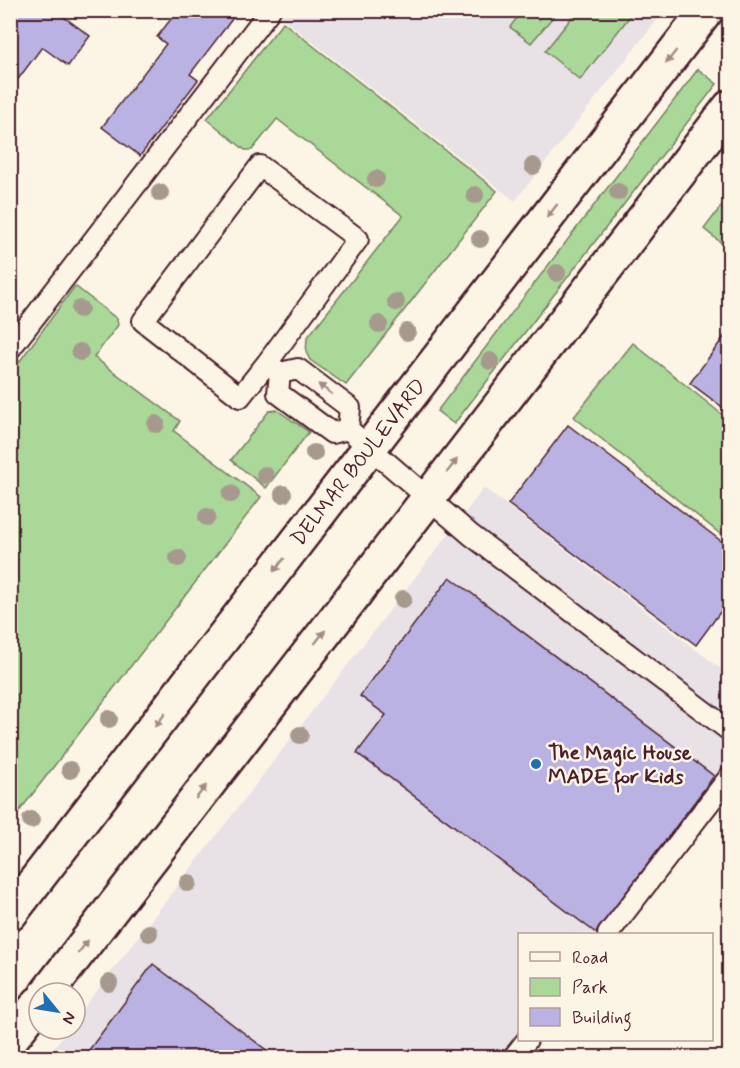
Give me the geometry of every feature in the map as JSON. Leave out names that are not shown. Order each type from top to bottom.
[{"type":"main road","name":"DELMAR BOULEVARD","points":[[10,914],[359,438],[707,10]]},
{"type":"main road","points":[[56,981],[729,107]]},
{"type":"main road","points":[[10,1040],[27,1018]]},
{"type":"lane","points":[[10,349],[270,10]]},
{"type":"lane","points":[[359,438],[350,408],[298,369],[273,368],[240,397],[143,321],[260,166],[358,239],[273,368],[278,393],[332,433],[359,438],[429,496],[471,535],[729,731]]},
{"type":"lane","points":[[609,933],[729,776]]},
{"type":"lane","points":[[513,1058],[526,1041]]},
{"type":"shaded area","points":[[273,11],[664,11],[515,201]]},
{"type":"shaded area","points":[[484,488],[729,675],[729,763],[598,933],[518,933],[518,1036],[502,1057],[46,1058],[59,1041],[87,1041],[87,1003]]},
{"type":"green space","points":[[522,11],[527,11],[539,20],[547,11],[558,11],[531,43],[510,27]]},
{"type":"green space","points":[[577,11],[634,11],[580,80],[545,51]]},
{"type":"green space","points":[[283,22],[497,191],[346,385],[310,360],[306,352],[307,338],[403,216],[277,119],[252,150],[245,150],[207,119]]},
{"type":"green space","points":[[698,69],[717,84],[454,424],[437,411]]},
{"type":"green space","points":[[729,196],[729,249],[704,229]]},
{"type":"green space","points":[[75,286],[117,319],[118,325],[94,357],[180,421],[174,431],[261,497],[11,822],[11,373]]},
{"type":"green space","points":[[633,343],[729,420],[729,541],[574,417]]},
{"type":"green space","points":[[277,410],[309,432],[266,488],[231,460],[269,411]]},
{"type":"building","points":[[10,10],[69,10],[64,17],[90,36],[68,66],[42,47],[10,90]]},
{"type":"building","points":[[178,10],[239,10],[190,74],[198,80],[140,156],[102,127],[166,44],[157,37]]},
{"type":"building","points":[[729,330],[729,412],[690,383]]},
{"type":"building","points":[[568,425],[729,547],[729,600],[696,645],[508,504]]},
{"type":"building","name":"The Magic House MADE for Kids","points":[[450,577],[714,776],[596,933],[357,753],[386,715],[360,696]]},
{"type":"building","points":[[153,964],[277,1058],[83,1058]]},
{"type":"place","name":"The Magic House MADE for Kids","points":[[536,764]]}]
